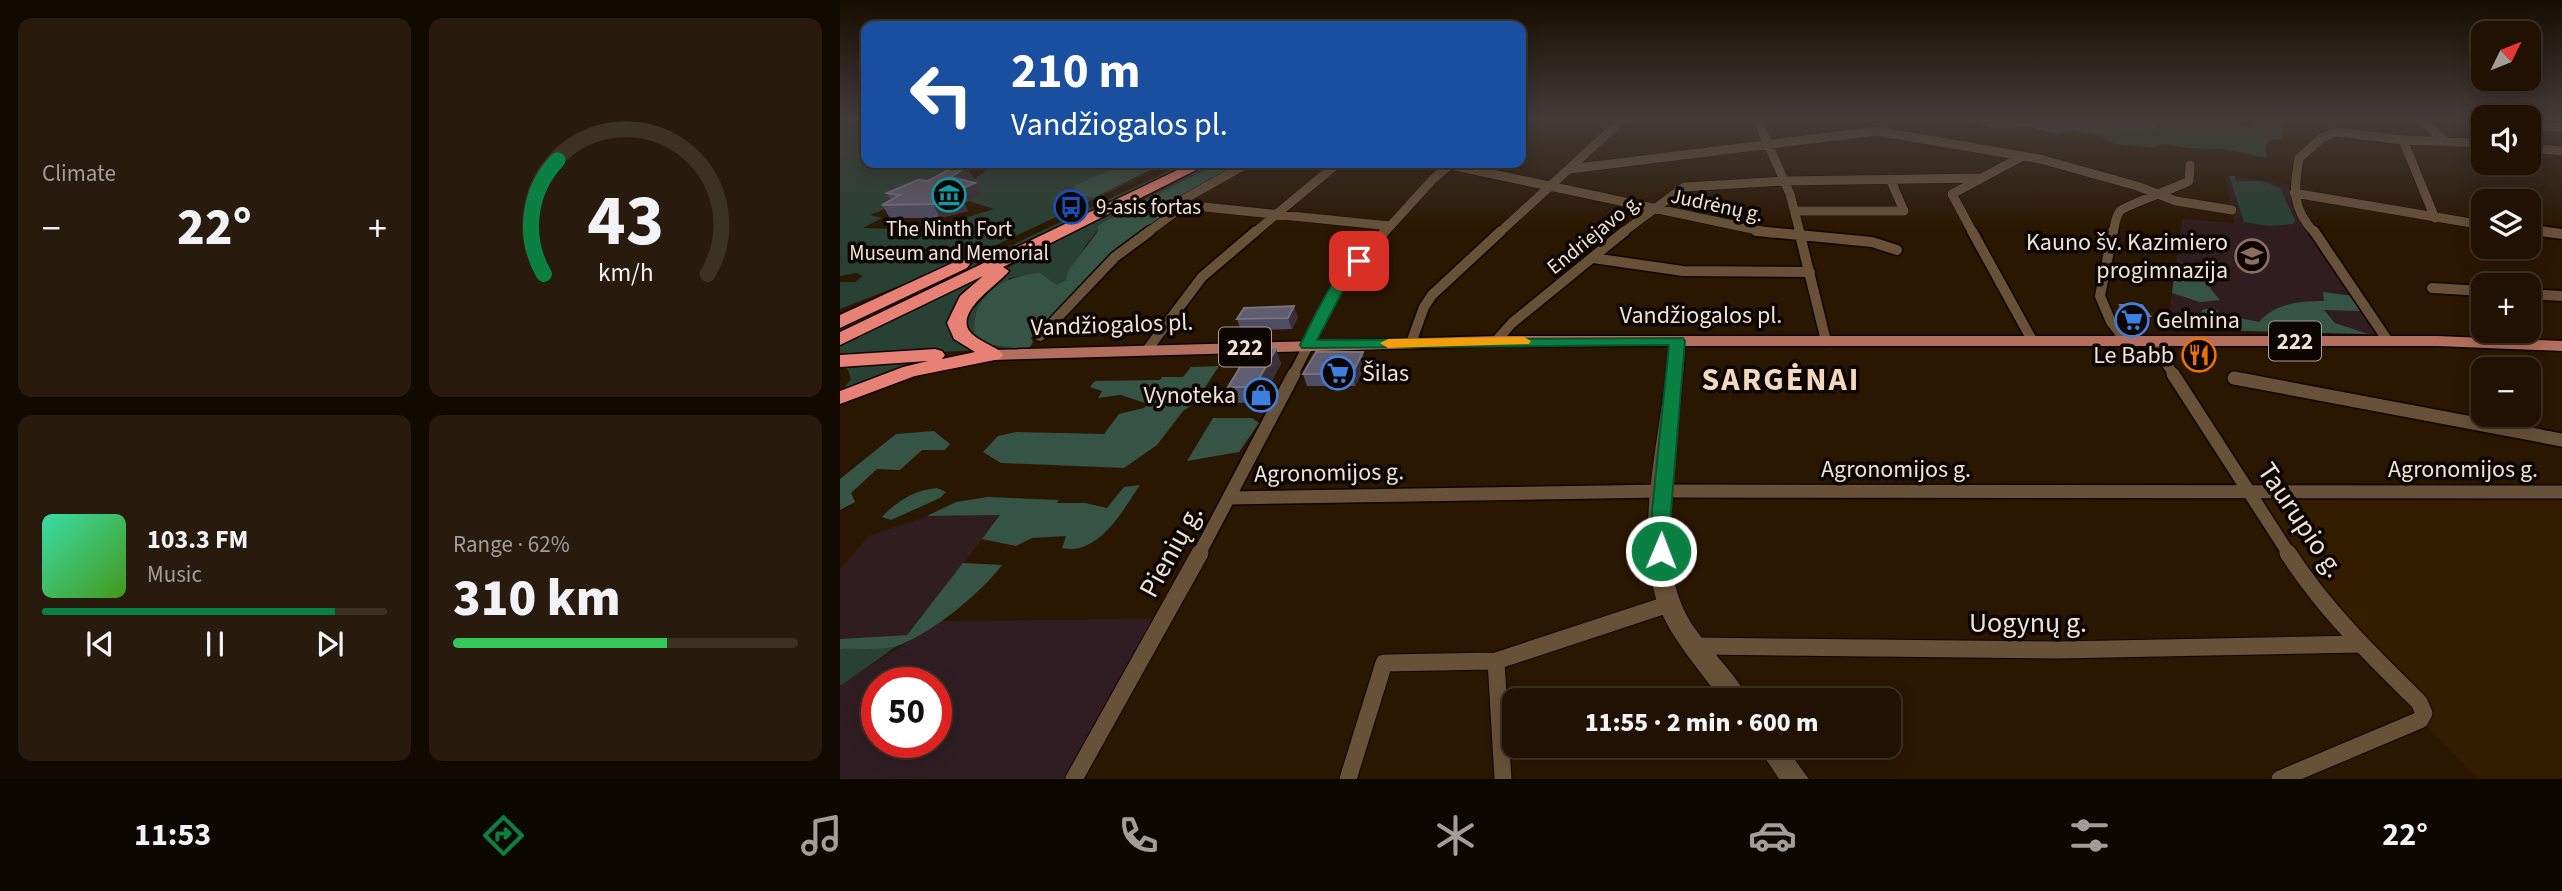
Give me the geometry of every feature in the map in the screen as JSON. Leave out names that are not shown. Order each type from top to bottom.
[{"type":"highway","points":[[840,322],[1170,168]]},
{"type":"highway","points":[[840,339],[1193,168]]},
{"type":"highway","points":[[993,355],[961,335],[957,323],[966,300],[1008,266],[1074,225]]},
{"type":"highway","points":[[840,312],[934,276]]},
{"type":"highway","name":"Vandžiogalos pl.","points":[[840,361],[993,355]]},
{"type":"highway","name":"222","points":[[840,398],[910,371],[993,355]]},
{"type":"highway","points":[[840,370],[844,376],[840,387]]},
{"type":"main road","name":"Vandžiogalos pl.","points":[[993,355],[1496,341],[2388,341],[2562,346]]},
{"type":"main road","points":[[1677,341],[1663,491],[1661,573],[1669,604],[1728,688]]},
{"type":"main road","points":[[1779,758],[1795,779]]},
{"type":"street","points":[[1411,343],[1424,307],[1432,295],[1584,155]]},
{"type":"street","points":[[1570,169],[1679,155]]},
{"type":"street","points":[[1774,155],[1795,211],[1826,341]]},
{"type":"street","points":[[2019,155],[2186,203],[2232,211]]},
{"type":"street","points":[[2301,155],[2294,193],[2303,220],[2319,237],[2388,341]]},
{"type":"street","points":[[2409,155],[2435,218]]},
{"type":"street","points":[[1952,194],[2023,156]]},
{"type":"street","points":[[2126,341],[2111,322],[2100,296],[2116,218],[2124,207],[2161,195],[2189,181],[2190,165]]},
{"type":"street","points":[[1239,168],[1179,202],[1185,205],[1390,226]]},
{"type":"street","points":[[1147,350],[1202,276],[1332,168]]},
{"type":"street","name":"Pienių g.","points":[[1074,779],[1230,498],[1343,278],[1447,168]]},
{"type":"street","name":"Judrėnų g.","points":[[1468,168],[1759,232],[1872,242],[1897,250]]},
{"type":"street","points":[[1943,178],[2032,340]]},
{"type":"street","name":"Endriejavo g.","points":[[1496,341],[1512,323],[1652,209],[1684,187],[1785,181],[1981,178]]},
{"type":"street","points":[[1795,211],[1904,211],[1890,179]]},
{"type":"street","points":[[2294,193],[2471,223]]},
{"type":"street","points":[[1040,336],[1115,257],[1185,205]]},
{"type":"street","points":[[2541,231],[2562,234]]},
{"type":"street","points":[[1594,258],[1683,271],[1810,272]]},
{"type":"street","points":[[2432,288],[2471,290]]},
{"type":"street","points":[[2541,295],[2562,296]]},
{"type":"street","name":"Taurupio g.","points":[[2152,341],[2300,572],[2360,643],[2419,702],[2424,713]]},
{"type":"street","points":[[2234,378],[2562,440]]},
{"type":"street","name":"Agronomijos g.","points":[[1230,498],[1663,491],[2562,492]]},
{"type":"street","points":[[1348,779],[1384,663],[1496,661],[1669,604]]},
{"type":"street","name":"Uogynų g.","points":[[1696,646],[2058,650],[2360,643]]},
{"type":"street","points":[[1496,661],[1503,779]]},
{"type":"street","points":[[2280,779],[2420,720],[2424,713]]},
{"type":"shaded area","name":"Kauno šv. Kazimiero progimnazija","points":[[2225,175],[2288,184],[2292,206],[2302,223],[2314,235],[2376,334],[2167,329],[2182,219],[2234,223]]},
{"type":"shaded area","points":[[2562,492],[2562,779],[2478,779],[2420,720],[2424,713],[2360,644],[2250,493]]},
{"type":"shaded area","points":[[1001,515],[907,635],[840,639],[840,569],[869,536],[927,516]]},
{"type":"shaded area","points":[[1157,619],[1067,779],[840,779],[840,685],[861,672],[861,758],[952,758],[952,667],[868,667],[941,621]]},
{"type":"green space","points":[[840,155],[861,155],[861,168],[975,168],[870,215],[882,218],[863,228],[927,230],[994,209],[969,201],[958,190],[990,168],[1114,168],[1073,186],[1080,195],[1093,198],[1159,168],[958,263],[840,309],[840,282],[855,282],[863,276],[856,273],[840,276]]},
{"type":"green space","points":[[1114,168],[1155,168],[1093,198],[1080,195],[1073,186]]},
{"type":"green space","points":[[1174,168],[1187,168],[840,335],[840,327]]},
{"type":"green space","points":[[1203,168],[1213,168],[1105,221],[1086,245],[1066,280],[1057,285],[1040,273],[1010,278],[976,324],[974,337],[995,346],[1028,350],[988,347],[970,338],[963,312],[1005,270],[1105,215],[1127,208]]},
{"type":"green space","points":[[1213,168],[1234,168],[1172,200],[1181,208],[1089,276],[1031,338],[1033,342],[1028,350],[984,344],[974,337],[977,310],[996,287],[1021,276],[1040,273],[1057,285],[1066,280],[1068,271],[1098,231],[1098,226]]},
{"type":"green space","points":[[2229,176],[2235,176],[2236,181],[2262,181],[2280,188],[2295,220],[2293,224],[2270,226],[2244,222]]},
{"type":"green space","points":[[1008,261],[1011,262],[982,282],[954,313],[974,350],[840,359],[840,346]]},
{"type":"green space","points":[[2174,276],[2202,278],[2220,300],[2200,302],[2172,293]]},
{"type":"green space","points":[[2323,292],[2353,296],[2362,311],[2324,310],[2335,323],[2368,334],[2203,330],[2198,324],[2202,310],[2214,307],[2220,314],[2259,322],[2281,307],[2324,301]]},
{"type":"green space","points":[[961,356],[840,393],[851,379],[848,370],[840,363]]},
{"type":"green space","points":[[1219,366],[1195,403],[1183,411],[1157,445],[1124,468],[1001,463],[983,452],[998,436],[1016,432],[1104,434],[1119,414],[1144,408],[1148,404],[1121,395],[1098,398],[1102,391],[1090,387],[1095,381],[1160,380],[1162,377],[1183,377],[1191,367]]},
{"type":"green space","points":[[1213,418],[1252,418],[1259,423],[1239,452],[1187,461]]},
{"type":"green space","points":[[934,431],[950,444],[945,450],[922,450],[900,470],[877,469],[851,493],[855,502],[840,510],[840,479],[896,434]]},
{"type":"green space","points":[[1140,485],[1108,529],[1087,545],[1075,549],[1062,548],[1066,536],[1032,538],[1016,546],[982,539],[1000,515],[927,516],[956,502],[988,497],[1059,500],[1057,503],[1085,503],[1107,508],[1124,487]]},
{"type":"green space","points":[[937,488],[946,492],[940,498],[891,520],[882,517],[906,497]]},
{"type":"green space","points":[[963,563],[1002,565],[982,588],[956,611],[913,639],[886,648],[840,649],[840,639],[907,635]]},
{"type":"green space","points":[[898,645],[867,667],[861,667],[861,671],[842,685],[840,649]]},
{"type":"building","points":[[953,168],[964,168],[951,177],[975,183],[956,191],[961,197],[933,204],[882,205],[900,195],[887,193],[918,180],[928,181]]},
{"type":"building","points":[[2120,305],[2142,305],[2150,316],[2127,316]]},
{"type":"building","points":[[1294,306],[1288,318],[1237,319],[1244,308]]},
{"type":"building","points":[[1251,349],[1276,349],[1254,387],[1228,387]]},
{"type":"building","points":[[1316,352],[1363,352],[1352,374],[1303,374]]},
{"type":"slow traffic","points":[[1388,343],[1524,341]]},
{"type":"place","name":"The Ninth Fort Museum and Memorial","points":[[949,195]]},
{"type":"place","name":"9-asis fortas","points":[[1071,207]]},
{"type":"place","name":"Kauno šv. Kazimiero progimnazija","points":[[2252,256]]},
{"type":"place","name":"Gelmina","points":[[2132,320]]},
{"type":"place","name":"Le Babb","points":[[2199,355]]},
{"type":"place","name":"Šilas","points":[[1338,373]]},
{"type":"place","name":"Vynoteka","points":[[1261,395]]},
{"type":"district","name":"SARGĖNAI","points":[[1781,380]]},
{"type":"route","points":[[1359,261],[1343,278],[1307,345],[1677,341],[1660,530],[1661,551]]}]
